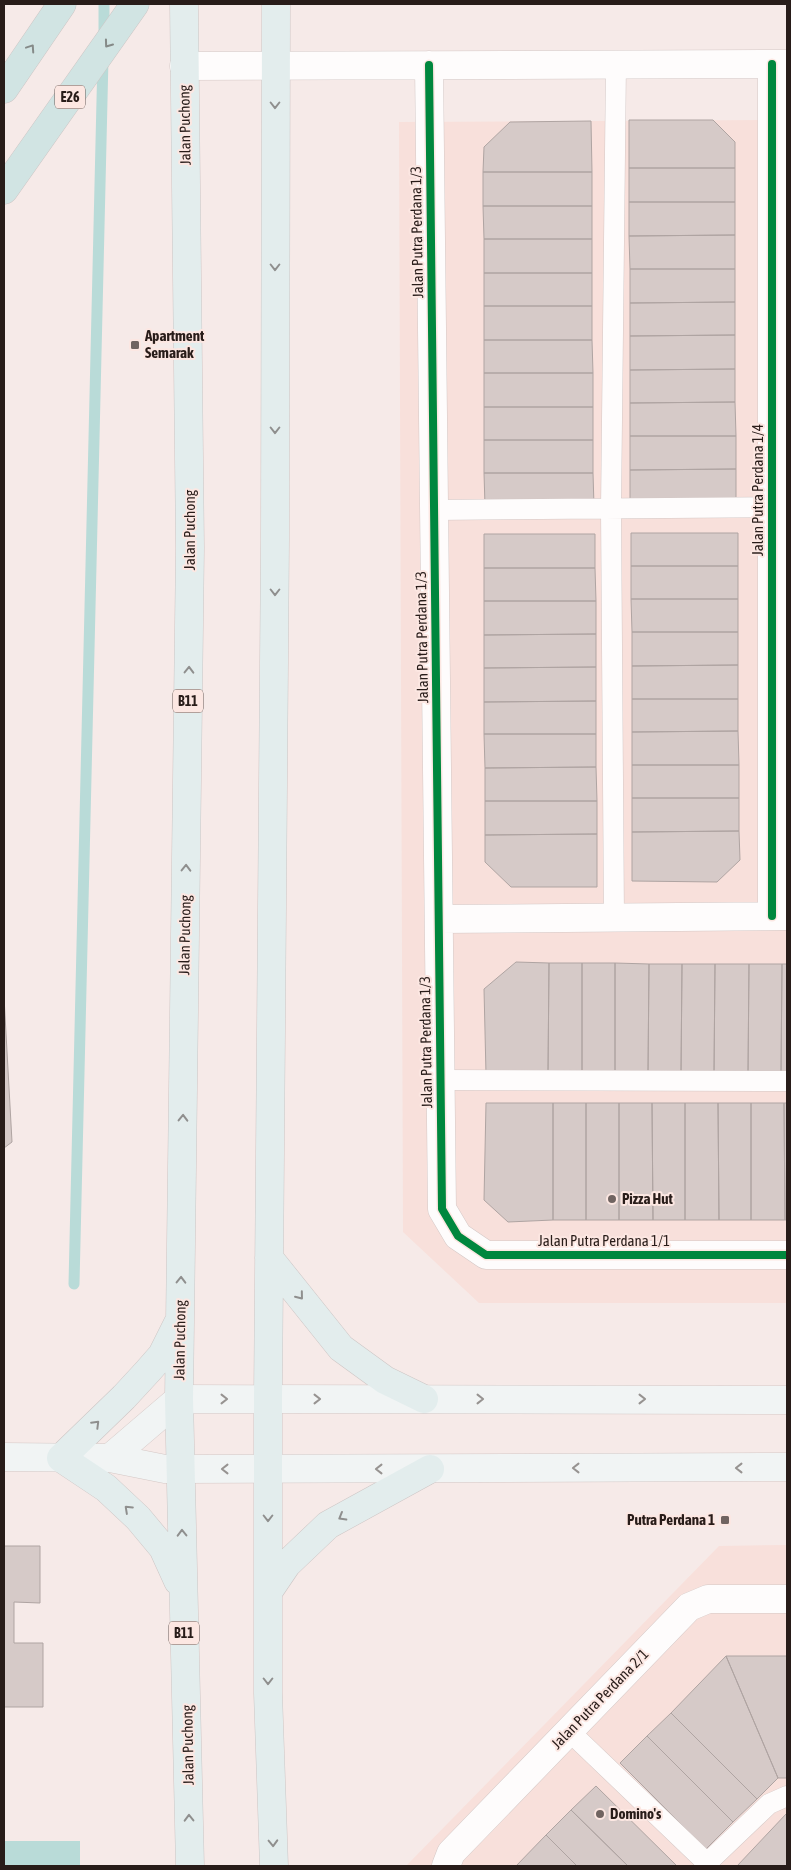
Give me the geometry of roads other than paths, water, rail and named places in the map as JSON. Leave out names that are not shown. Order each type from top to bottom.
[{"type":"highway","points":[[4,88],[62,4]]},
{"type":"highway","name":"E26","points":[[4,190],[135,4]]},
{"type":"main road","name":"Jalan Puchong","points":[[184,4],[190,548],[179,1399],[190,1866]]},
{"type":"main road","points":[[274,1866],[268,1693],[268,1399],[276,540],[276,4]]},
{"type":"main road","points":[[270,1258],[341,1348],[385,1380],[424,1399]]},
{"type":"main road","points":[[181,1319],[162,1355],[124,1397],[60,1458],[106,1488],[138,1518],[163,1548],[183,1592]]},
{"type":"main road","points":[[268,1592],[288,1564],[328,1525],[430,1469]]},
{"type":"street","points":[[184,66],[780,64]]},
{"type":"street","name":"Jalan Putra Perdana 1/4","points":[[780,64],[780,916]]},
{"type":"street","name":"Jalan Putra Perdana 1/3","points":[[429,65],[442,1209]]},
{"type":"street","points":[[439,919],[780,916]]},
{"type":"street","name":"Jalan Putra Perdana 1/1","points":[[442,1209],[458,1236],[486,1255],[787,1255]]},
{"type":"street","points":[[110,1458],[179,1399],[787,1400]]},
{"type":"street","points":[[4,1457],[110,1458],[165,1469],[181,1470],[787,1468]]},
{"type":"street","name":"Jalan Putra Perdana 2/1","points":[[446,1866],[451,1853],[688,1607],[708,1599],[787,1599]]},
{"type":"lane","points":[[614,918],[611,509],[616,64]]},
{"type":"lane","points":[[434,510],[780,507]]},
{"type":"lane","points":[[440,1080],[787,1081]]},
{"type":"lane","points":[[569,1731],[707,1865],[769,1804],[787,1796]]},
{"type":"water","points":[[4,1841],[80,1841],[80,1866],[4,1866]]},
{"type":"waterway","points":[[104,4],[104,39]]},
{"type":"waterway","points":[[74,1284],[103,58]]},
{"type":"place","name":"Apartment Semarak","points":[[135,345]]},
{"type":"place","name":"Pizza Hut","points":[[612,1199]]},
{"type":"place","name":"Putra Perdana 1","points":[[725,1520]]},
{"type":"place","name":"Domino's","points":[[600,1814]]}]
